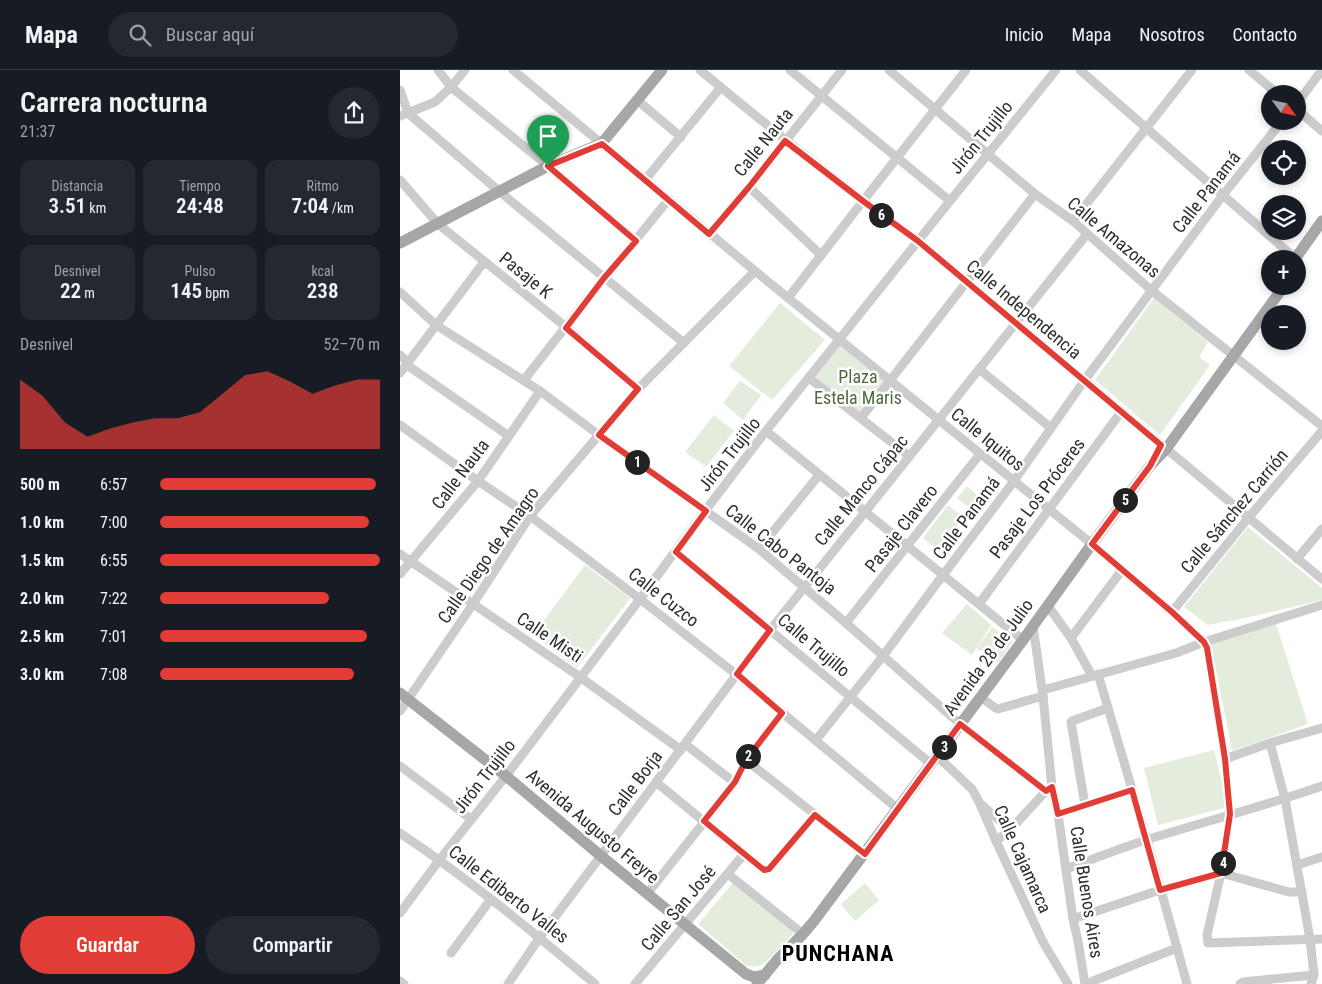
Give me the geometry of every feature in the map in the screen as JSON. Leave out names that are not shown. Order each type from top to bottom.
[{"type":"main road","points":[[400,243],[548,166],[602,144],[662,70]]},
{"type":"main road","points":[[1304,250],[1322,221]]},
{"type":"main road","points":[[1306,251],[1322,234]]},
{"type":"main road","name":"Avenida 28 de Julio","points":[[1231,354],[1269,295]]},
{"type":"main road","name":"Avenida 28 de Julio","points":[[756,980],[767,965],[777,960],[803,934],[865,854],[1231,354],[1277,295]]},
{"type":"main road","name":"Avenida Augusto Freyre","points":[[404,696],[506,776],[647,894],[756,980]]},
{"type":"street","points":[[438,70],[451,87],[636,241]]},
{"type":"street","points":[[404,115],[435,102],[465,70]]},
{"type":"street","name":"Calle Iquitos","points":[[513,70],[709,234],[1092,544],[1172,612],[1204,642]]},
{"type":"street","name":"Calle Independencia","points":[[700,70],[785,141],[918,241],[1322,579]]},
{"type":"street","points":[[790,70],[950,201]]},
{"type":"street","name":"Calle Nauta","points":[[709,234],[842,70]]},
{"type":"street","points":[[788,298],[966,70]]},
{"type":"street","name":"Jirón Trujillo","points":[[400,913],[506,776],[766,431],[1056,70]]},
{"type":"street","points":[[1080,70],[1285,250]]},
{"type":"street","points":[[1073,221],[1192,70]]},
{"type":"street","points":[[1249,70],[1267,85]]},
{"type":"street","points":[[1306,91],[1322,70]]},
{"type":"street","name":"Calle Amazonas","points":[[894,72],[1036,194],[1073,221],[1151,290],[1322,426]]},
{"type":"street","points":[[645,180],[721,87]]},
{"type":"street","points":[[400,90],[404,115],[684,343]]},
{"type":"street","points":[[637,100],[681,137]]},
{"type":"street","points":[[1306,117],[1322,131]]},
{"type":"street","name":"Calle Panamá","points":[[816,740],[883,656],[1014,482],[1084,380],[1223,195],[1275,130]]},
{"type":"street","name":"Pasaje K","points":[[400,180],[438,224],[638,389]]},
{"type":"street","points":[[749,187],[821,255]]},
{"type":"street","points":[[860,418],[1036,194]]},
{"type":"street","points":[[524,380],[604,278],[669,200]]},
{"type":"street","name":"Calle Manco Cápac","points":[[737,674],[804,586],[866,512],[1087,234]]},
{"type":"street","points":[[400,373],[484,262]]},
{"type":"street","name":"Calle Diego de Amagro","points":[[400,711],[404,696],[473,604],[530,516],[638,389],[755,271]]},
{"type":"street","name":"Calle Cabo Pantoja","points":[[400,292],[436,325],[540,391],[759,549],[804,586],[960,724],[1049,789]]},
{"type":"street","points":[[400,355],[407,364],[509,436]]},
{"type":"street","points":[[978,369],[1050,428]]},
{"type":"street","points":[[809,378],[909,456]]},
{"type":"street","name":"Calle Nauta","points":[[400,574],[478,481],[540,391]]},
{"type":"street","name":"Pasaje Los Próceres","points":[[979,604],[1121,412]]},
{"type":"street","name":"Calle Cuzco","points":[[400,425],[530,516],[640,599],[737,674],[898,809]]},
{"type":"street","points":[[766,431],[1023,640]]},
{"type":"street","name":"Calle Sánchez Carrión","points":[[1172,612],[1322,431]]},
{"type":"street","name":"Pasaje Clavero","points":[[846,623],[980,454]]},
{"type":"street","points":[[759,549],[819,475]]},
{"type":"street","points":[[1297,559],[1322,529]]},
{"type":"street","name":"Calle Trujillo","points":[[676,552],[851,697],[934,760]]},
{"type":"street","name":"Calle Misti","points":[[400,554],[735,782]]},
{"type":"street","points":[[1071,638],[1122,570]]},
{"type":"street","points":[[981,697],[998,708],[1095,675],[1176,654],[1204,642],[1322,605]]},
{"type":"street","points":[[1048,606],[1095,675],[1108,708],[1187,984]]},
{"type":"street","name":"Calle Buenos Aires","points":[[1033,626],[1043,693],[1049,789],[1058,814],[1086,984]]},
{"type":"street","points":[[1204,642],[1207,648],[1225,759],[1230,814],[1221,873],[1207,935],[1208,943],[1322,939]]},
{"type":"street","name":"Calle Borja","points":[[508,984],[540,937],[737,674]]},
{"type":"street","points":[[1085,805],[1071,722],[1108,708]]},
{"type":"street","points":[[647,894],[735,782],[746,760],[782,713]]},
{"type":"street","points":[[1225,759],[1270,743],[1322,728]]},
{"type":"street","points":[[1270,743],[1285,799],[1310,939],[1314,975],[1311,984]]},
{"type":"street","points":[[746,760],[865,854]]},
{"type":"street","name":"Calle Cajamarca","points":[[934,760],[972,789],[1043,942],[1068,984]]},
{"type":"street","points":[[400,766],[471,819]]},
{"type":"street","points":[[656,782],[764,870],[769,869],[815,815]]},
{"type":"street","points":[[1066,869],[1147,840],[1285,799],[1322,786]]},
{"type":"street","points":[[996,841],[1010,830],[1049,789]]},
{"type":"street","points":[[1058,814],[1132,790]]},
{"type":"street","points":[[979,802],[1010,830]]},
{"type":"street","name":"Calle Ediberto Valles","points":[[400,833],[440,859],[540,937],[595,984]]},
{"type":"street","name":"Calle San José","points":[[635,984],[744,854]]},
{"type":"street","points":[[1297,865],[1322,857]]},
{"type":"street","points":[[1074,919],[1160,890],[1221,873],[1289,892],[1302,892]]},
{"type":"street","points":[[728,874],[803,934]]},
{"type":"street","points":[[451,953],[491,899]]},
{"type":"street","points":[[1086,984],[1177,948]]},
{"type":"street","points":[[1240,984],[1243,982],[1314,975]]},
{"type":"street","points":[[400,981],[404,984]]},
{"type":"green space","points":[[1154,298],[1208,342],[1199,357],[1210,365],[1160,435],[1095,380]]},
{"type":"green space","points":[[780,303],[825,340],[772,400],[729,366]]},
{"type":"green space","name":"Plaza Estela Maris","points":[[839,345],[888,383],[863,418],[813,378]]},
{"type":"green space","points":[[740,381],[761,395],[743,420],[723,403]]},
{"type":"green space","points":[[714,415],[734,431],[706,467],[685,452]]},
{"type":"green space","points":[[967,486],[984,501],[975,512],[957,498]]},
{"type":"green space","points":[[948,505],[964,517],[952,534],[960,540],[947,557],[923,538]]},
{"type":"green space","points":[[1248,527],[1322,588],[1322,600],[1208,625],[1184,607]]},
{"type":"green space","points":[[585,565],[630,598],[577,668],[533,635]]},
{"type":"green space","points":[[967,604],[991,625],[972,655],[942,633]]},
{"type":"green space","points":[[1276,624],[1308,724],[1232,751],[1211,644]]},
{"type":"green space","points":[[992,627],[1013,641],[998,663],[977,648]]},
{"type":"green space","points":[[1214,750],[1228,807],[1158,825],[1144,768]]},
{"type":"green space","points":[[734,882],[792,930],[793,934],[765,963],[756,967],[747,966],[698,924]]},
{"type":"green space","points":[[865,883],[879,900],[855,921],[841,904]]},
{"type":"district","name":"PUNCHANA","points":[[838,953]]},
{"type":"route","points":[[785,141],[918,241],[1161,445],[1150,466],[1092,544],[1172,612],[1204,642],[1207,648],[1225,759],[1230,814],[1221,873],[1160,890],[1132,790],[1058,814],[1052,787],[1046,791],[960,724],[865,854],[815,815],[769,869],[764,870],[704,821],[735,782],[746,760],[782,713],[737,674],[770,630],[676,552],[706,511],[599,435],[638,389],[566,328],[604,278],[636,241],[548,166],[602,144],[709,234],[785,141]]}]
